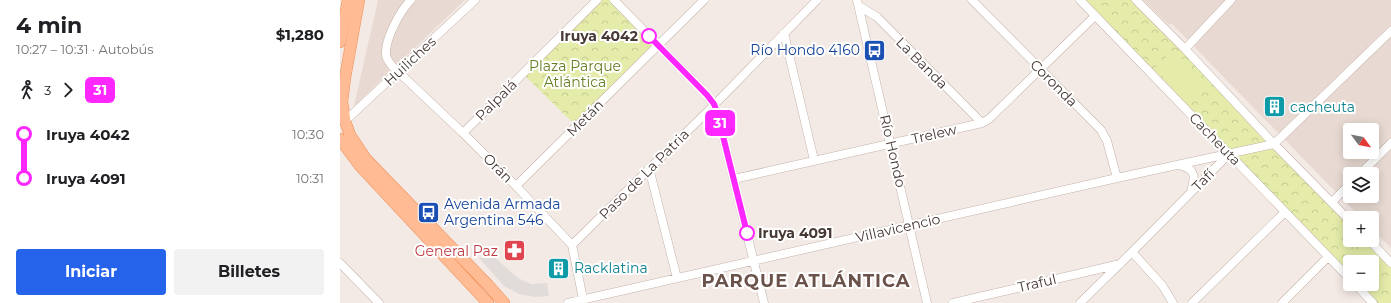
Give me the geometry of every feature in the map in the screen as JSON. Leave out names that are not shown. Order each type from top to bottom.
[{"type":"main road","points":[[340,42],[348,0]]},
{"type":"main road","points":[[359,0],[343,92],[343,112],[350,135],[366,159],[504,303]]},
{"type":"main road","points":[[340,139],[360,166],[488,303]]},
{"type":"street","name":"Orán","points":[[411,0],[397,18],[390,34],[386,53],[387,60],[516,186],[572,245]]},
{"type":"street","name":"Huiliches","points":[[345,121],[475,0]]},
{"type":"street","name":"Palpalá","points":[[462,133],[597,0]]},
{"type":"street","points":[[614,0],[714,104],[764,303]]},
{"type":"street","name":"Metán","points":[[516,186],[704,0]]},
{"type":"street","name":"Paso de La Patria","points":[[572,245],[817,0]]},
{"type":"street","name":"Coronda","points":[[972,0],[1101,130],[1107,141],[1117,178]]},
{"type":"street","name":"Cacheuta","points":[[1080,0],[1343,272]]},
{"type":"street","points":[[1136,0],[1343,214]]},
{"type":"street","points":[[1185,49],[1231,0]]},
{"type":"street","name":"La Banda","points":[[858,3],[877,17],[982,123]]},
{"type":"street","name":"Río Hondo","points":[[858,3],[927,303]]},
{"type":"street","name":"Trelew","points":[[734,179],[982,123],[989,119],[1095,16]]},
{"type":"street","points":[[1229,154],[1274,144],[1391,31]]},
{"type":"street","points":[[784,33],[814,160]]},
{"type":"street","points":[[1367,167],[1391,143]]},
{"type":"street","name":"Villavicencio","points":[[575,302],[753,260],[1229,154]]},
{"type":"street","name":"Tafí","points":[[1080,303],[1229,154]]},
{"type":"street","points":[[1178,165],[1186,167],[1192,171],[1194,180],[1191,193]]},
{"type":"street","points":[[649,168],[677,278]]},
{"type":"street","points":[[1332,202],[1343,191]]},
{"type":"street","points":[[1192,303],[1285,212]]},
{"type":"street","points":[[572,245],[575,302]]},
{"type":"street","points":[[1376,247],[1390,260]]},
{"type":"street","points":[[1132,252],[1162,284],[1173,303]]},
{"type":"street","points":[[1282,303],[1328,257]]},
{"type":"street","points":[[340,262],[379,303]]},
{"type":"street","name":"Traful","points":[[953,303],[1121,263]]},
{"type":"street","points":[[1362,291],[1373,303]]},
{"type":"shaded area","points":[[378,0],[465,0],[354,106]]},
{"type":"shaded area","points":[[1143,0],[1391,0],[1391,248],[1379,236],[1379,211],[1354,211],[1346,203],[1379,203],[1379,167],[1343,167],[1343,200],[1171,23],[1169,25]]},
{"type":"shaded area","points":[[493,256],[518,278],[531,284],[547,283],[549,296],[535,297],[519,294],[504,286],[479,258]]},
{"type":"green space","name":"Plaza Parque Atlántica","points":[[600,0],[610,0],[654,46],[575,125],[524,75]]},
{"type":"green space","points":[[1080,0],[1136,0],[1343,214],[1343,247],[1376,247],[1391,263],[1391,303],[1373,303],[1362,291],[1379,291],[1379,255],[1343,255],[1343,272]]},
{"type":"green space","points":[[1174,50],[1208,87],[1190,104],[1155,68]]},
{"type":"bus line","name":"31","points":[[649,36],[714,104],[747,233]]},
{"type":"place","name":"Iruya 4042","points":[[649,36]]},
{"type":"place","name":"Río Hondo 4160","points":[[875,50]]},
{"type":"place","name":"cacheuta","points":[[1274,107]]},
{"type":"place","name":"Avenida Armada Argentina 546","points":[[429,212]]},
{"type":"place","name":"Iruya 4091","points":[[747,233]]},
{"type":"place","name":"General Paz","points":[[514,251]]},
{"type":"place","name":"Racklatina","points":[[559,268]]},
{"type":"district","name":"PARQUE ATLÁNTICA","points":[[806,281]]}]
